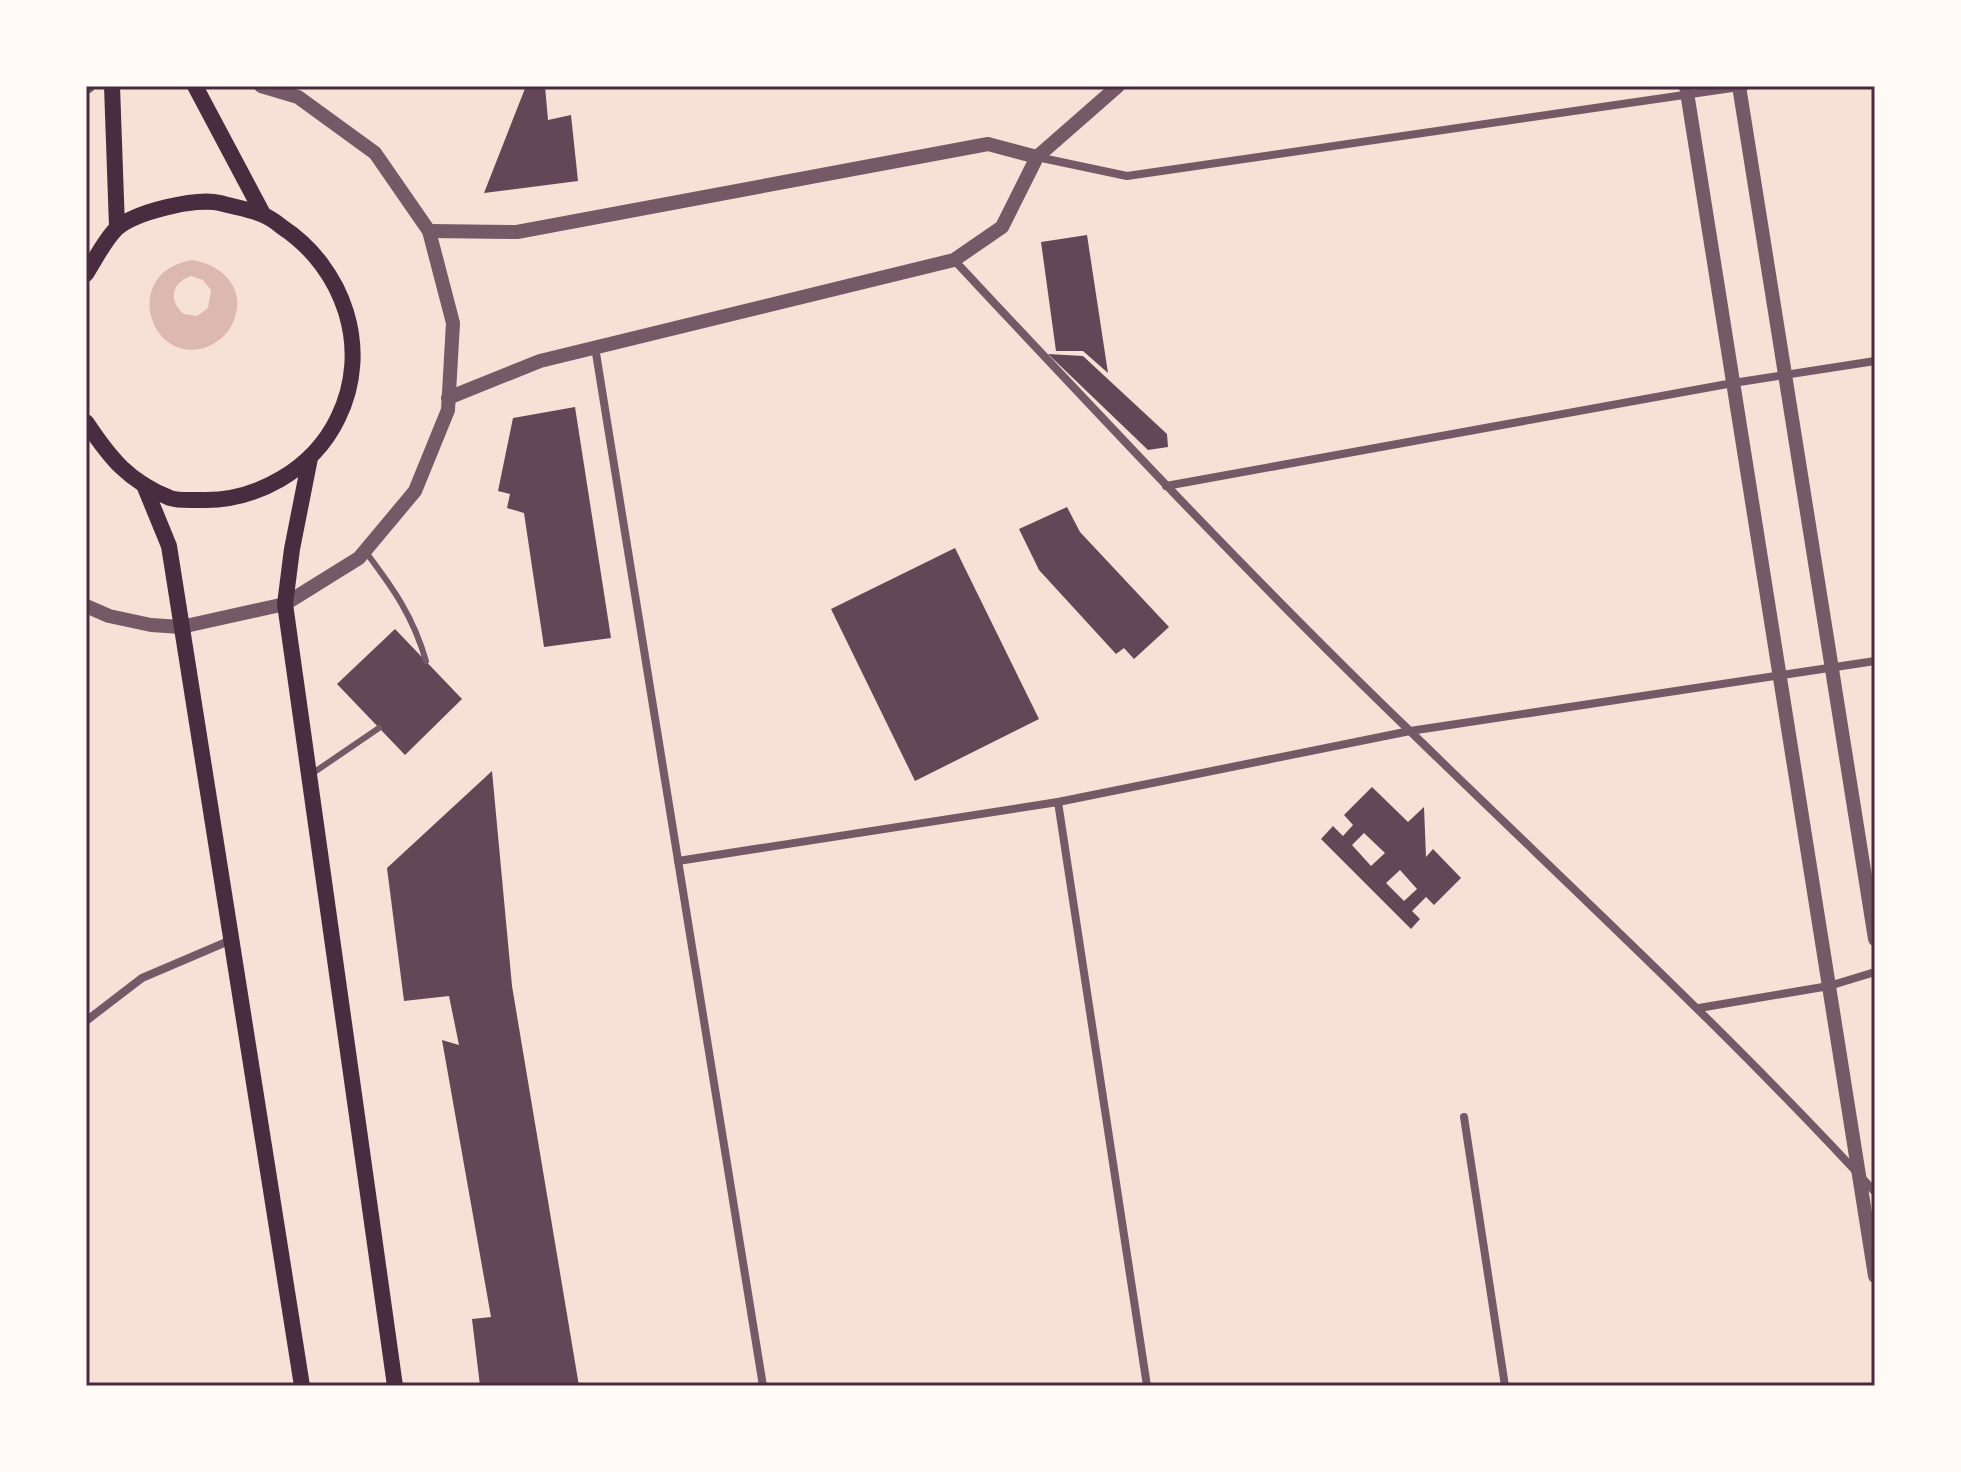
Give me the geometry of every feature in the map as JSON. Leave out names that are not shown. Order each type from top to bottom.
[{"type":"main road","points":[[112,86],[117,227]]},
{"type":"main road","points":[[195,86],[263,214]]},
{"type":"main road","points":[[86,274],[117,227],[163,207],[214,202],[263,214],[304,241],[334,279],[350,324],[352,373],[338,419],[310,458],[270,487],[223,501],[173,499],[144,485],[111,459],[86,422]]},
{"type":"main road","points":[[310,458],[285,604],[395,1386]]},
{"type":"main road","points":[[144,485],[169,546],[302,1386]]},
{"type":"street","points":[[86,606],[109,616],[151,625],[181,627],[285,604],[359,558],[365,551],[415,491],[448,410],[453,323],[429,231],[375,153],[298,97],[261,86]]},
{"type":"street","points":[[448,398],[540,361],[954,260],[1002,227],[1037,157],[1118,86]]},
{"type":"street","points":[[429,231],[517,232],[988,144],[1127,176],[1687,91],[1741,86],[1875,939]]},
{"type":"street","points":[[1687,91],[1875,1276]]},
{"type":"street","points":[[954,260],[1166,486],[1410,731],[1699,1008],[1875,1192]]},
{"type":"street","points":[[595,347],[763,1386]]},
{"type":"street","points":[[1166,486],[1733,383],[1875,361]]},
{"type":"street","points":[[678,861],[1058,802],[1410,731],[1875,661]]},
{"type":"street","points":[[1058,802],[1147,1386]]},
{"type":"street","points":[[86,1021],[142,978],[231,940]]},
{"type":"street","points":[[1699,1008],[1829,986],[1875,972]]},
{"type":"street","points":[[1464,1117],[1505,1386]]},
{"type":"lane","points":[[365,551],[401,598],[419,635],[426,661]]},
{"type":"lane","points":[[310,775],[379,728]]},
{"type":"shaded area","points":[[192,260],[203,262],[229,280],[237,298],[237,308],[234,320],[221,339],[209,346],[189,350],[172,345],[159,333],[151,317],[150,299],[155,282],[169,268]],"holes":[[[191,276],[203,280],[211,290],[208,308],[197,316],[184,314],[174,298],[176,288]]]},
{"type":"building","points":[[526,86],[545,86],[548,120],[571,115],[578,181],[484,193]]},
{"type":"building","points":[[1087,235],[1108,373],[1083,351],[1056,351],[1041,242]]},
{"type":"building","points":[[1048,354],[1083,356],[1167,434],[1168,447],[1148,450]]},
{"type":"building","points":[[575,407],[611,638],[544,647],[524,513],[507,508],[510,494],[498,491],[513,418]]},
{"type":"building","points":[[1067,507],[1080,532],[1169,627],[1134,659],[1124,648],[1116,654],[1039,570],[1019,529]]},
{"type":"building","points":[[955,548],[1039,719],[915,781],[831,609]]},
{"type":"building","points":[[395,629],[462,699],[405,755],[337,684]]},
{"type":"building","points":[[492,771],[512,986],[579,1386],[480,1386],[472,1319],[491,1317],[442,1040],[459,1045],[449,996],[404,1001],[387,868]]},
{"type":"building","points":[[1372,787],[1408,822],[1424,807],[1426,857],[1433,849],[1461,878],[1434,905],[1426,897],[1412,911],[1420,919],[1411,929],[1321,839],[1333,826],[1343,836],[1353,825],[1344,815]],"holes":[[[1364,833],[1385,853],[1371,866],[1352,845]],[[1400,870],[1417,889],[1404,901],[1386,883]]]}]
